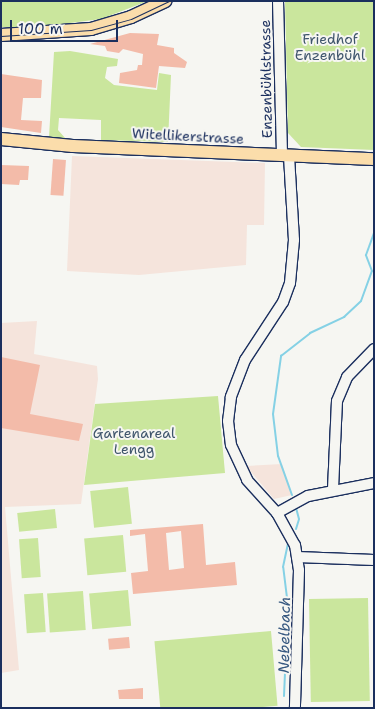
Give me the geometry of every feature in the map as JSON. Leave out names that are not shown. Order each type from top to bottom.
[{"type":"main road","points":[[1,35],[84,30],[131,18],[166,1]]},
{"type":"main road","name":"Witellikerstrasse","points":[[1,139],[57,145],[374,160]]},
{"type":"street","name":"Enzenbühlstrasse","points":[[278,1],[285,156],[294,240],[290,283],[283,302],[245,360],[231,397],[228,421],[231,445],[246,480],[277,513],[289,531],[298,557],[296,708]]},
{"type":"street","points":[[333,489],[337,402],[347,377],[374,348]]},
{"type":"street","points":[[277,513],[301,498],[333,489],[374,483]]},
{"type":"street","points":[[298,557],[374,560]]},
{"type":"shaded area","points":[[72,156],[265,163],[264,225],[247,225],[246,265],[139,275],[67,271]]},
{"type":"shaded area","points":[[37,321],[34,354],[97,366],[98,379],[81,504],[5,507],[19,670],[1,673],[1,323]]},
{"type":"shaded area","points":[[282,464],[292,495],[274,499],[246,466]]},
{"type":"green space","points":[[1,1],[148,1],[101,19],[39,27],[1,27]]},
{"type":"green space","name":"Friedhof Enzenbühl","points":[[285,1],[374,1],[374,150],[301,147],[288,133]]},
{"type":"green space","points":[[70,51],[118,59],[117,66],[107,67],[105,78],[114,85],[157,90],[159,73],[171,75],[168,142],[101,140],[101,120],[59,118],[58,130],[66,139],[49,137],[54,52]]},
{"type":"green space","name":"Gartenareal Lengg","points":[[218,396],[225,473],[84,485],[95,404]]},
{"type":"green space","points":[[128,487],[132,524],[94,528],[90,491]]},
{"type":"green space","points":[[55,509],[57,528],[19,532],[17,513]]},
{"type":"green space","points":[[123,535],[126,572],[87,575],[84,538]]},
{"type":"green space","points":[[38,538],[41,577],[22,578],[19,539]]},
{"type":"green space","points":[[128,590],[131,626],[92,629],[89,593]]},
{"type":"green space","points":[[83,591],[86,630],[50,632],[47,594]]},
{"type":"green space","points":[[43,593],[46,632],[27,633],[24,594]]},
{"type":"green space","points":[[368,598],[370,701],[311,702],[309,599]]},
{"type":"green space","points":[[271,631],[278,706],[251,708],[160,708],[154,641]]},
{"type":"building","points":[[130,33],[159,34],[157,45],[174,48],[174,53],[187,62],[185,68],[159,66],[156,88],[119,83],[120,73],[137,70],[138,65],[142,65],[143,54],[123,49],[119,53],[107,51],[105,46],[90,44]]},
{"type":"building","points":[[1,74],[42,80],[41,98],[23,98],[21,120],[42,121],[41,133],[1,127]]},
{"type":"building","points":[[53,159],[66,160],[63,196],[50,195]]},
{"type":"building","points":[[1,165],[29,166],[28,180],[20,180],[19,185],[1,184]]},
{"type":"building","points":[[1,357],[40,365],[30,414],[83,424],[79,441],[1,428]]},
{"type":"building","points":[[203,524],[206,565],[235,562],[237,585],[133,594],[131,573],[148,571],[145,534],[130,536],[130,530]],"holes":[[[181,531],[184,568],[169,570],[166,533]]]},
{"type":"building","points":[[129,637],[130,648],[109,650],[108,639]]},
{"type":"building","points":[[143,688],[143,699],[119,699],[118,690]]},
{"type":"waterway","name":"Nebelbach","points":[[292,495],[278,456],[273,414],[281,356],[310,333],[344,317],[361,301],[372,271],[366,255],[374,233]]},
{"type":"waterway","name":"Nebelbach","points":[[296,508],[299,519],[296,529]]},
{"type":"waterway","name":"Nebelbach","points":[[284,696],[288,606],[283,567],[288,544]]},
{"type":"tram line","points":[[1,36],[91,30],[131,19],[169,1]]}]
